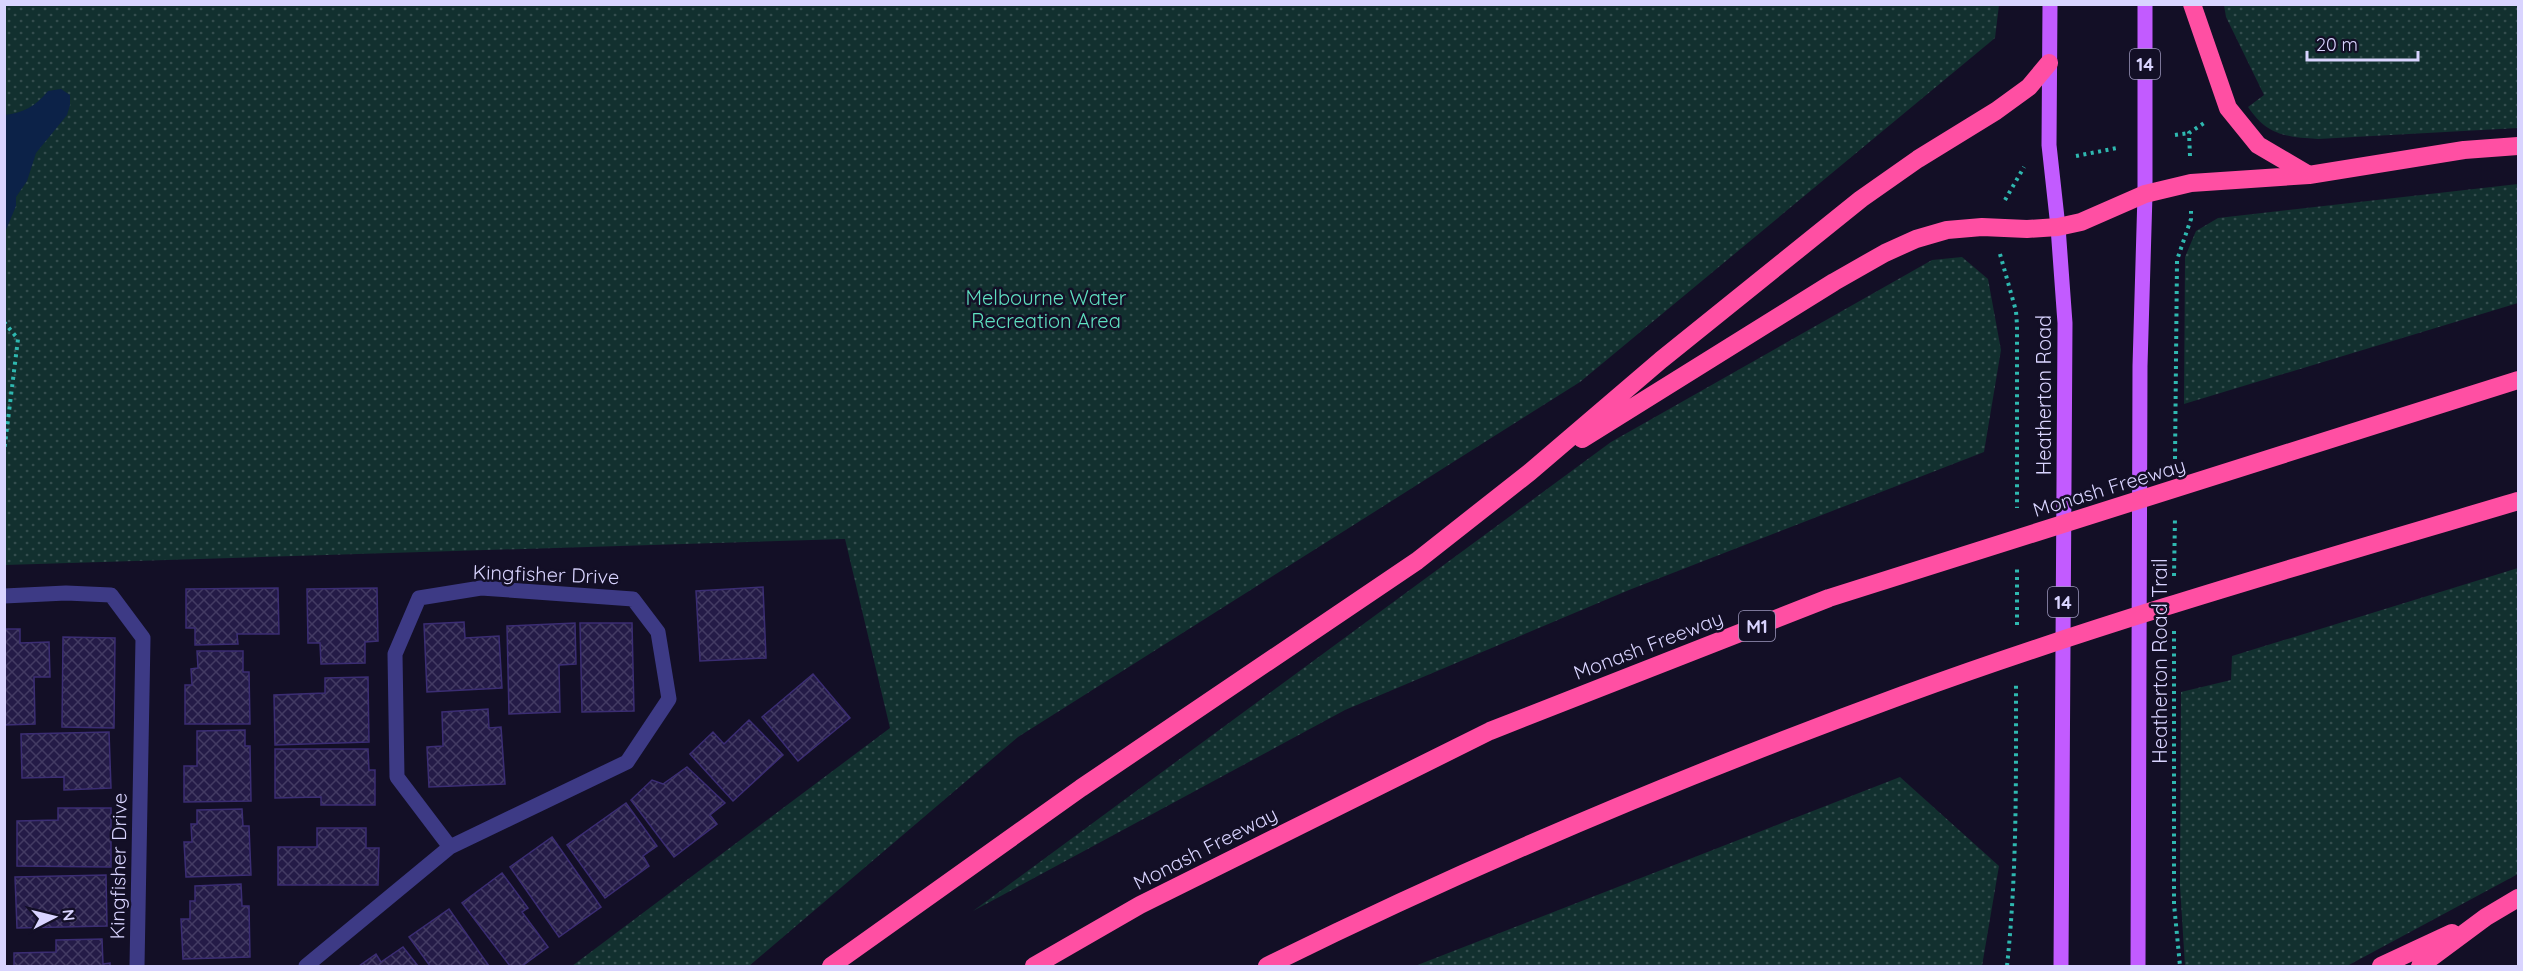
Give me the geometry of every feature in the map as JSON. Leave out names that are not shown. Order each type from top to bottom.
[{"type":"highway","points":[[2192,4],[2228,108],[2258,145],[2309,175]]},
{"type":"highway","points":[[831,966],[1081,788],[1416,561],[1530,472],[1661,360],[1861,199],[1918,159],[1996,111],[2029,87],[2049,63]]},
{"type":"highway","points":[[1530,472],[1885,253],[1916,239],[1947,230],[1982,227],[2027,229],[2058,227],[2081,222],[2145,194],[2191,183],[2309,175],[2464,150],[2518,146]]},
{"type":"highway","name":"Monash Freeway","points":[[1034,966],[1140,905],[1490,730],[1829,598],[2518,380]]},
{"type":"highway","points":[[1267,966],[1347,927],[1649,794],[1905,694],[2200,595],[2518,501]]},
{"type":"highway","points":[[2381,966],[2486,917],[2518,898]]},
{"type":"highway","points":[[2420,966],[2486,917]]},
{"type":"main road","name":"Heatherton Road","points":[[2050,4],[2049,145],[2065,323],[2061,966]]},
{"type":"main road","name":"14","points":[[2138,966],[2140,366],[2145,194],[2145,4]]},
{"type":"lane","name":"Kingfisher Drive","points":[[306,966],[450,847],[627,762],[669,699],[658,632],[633,599],[481,588],[419,598],[395,654],[397,777],[450,847]]},
{"type":"lane","name":"Kingfisher Drive","points":[[4,596],[66,593],[111,595],[142,638],[137,966]]},
{"type":"path","points":[[2175,135],[2189,133]]},
{"type":"path","points":[[2076,156],[2117,148]]},
{"type":"path","points":[[2004,202],[2026,164]]},
{"type":"path","points":[[1999,251],[2016,311],[2017,518]]},
{"type":"path","points":[[4,322],[18,339],[4,453]]},
{"type":"path","points":[[2175,355],[2175,462]]},
{"type":"path","name":"Heatherton Road Trail","points":[[2174,582],[2175,510]]},
{"type":"path","points":[[2017,565],[2017,636]]},
{"type":"path","name":"Heatherton Road Trail","points":[[2174,630],[2174,904],[2180,966]]},
{"type":"path","points":[[2007,966],[2012,919],[2016,824],[2016,683]]},
{"type":"green space","name":"Melbourne Water Recreation Area","points":[[4,5],[1999,5],[1995,38],[1580,382],[1018,737],[749,966],[572,966],[890,728],[845,539],[5,565]]},
{"type":"green space","points":[[2224,5],[2518,5],[2518,128],[2318,139],[2278,133],[2262,124],[2248,107],[2264,95],[2226,17]]},
{"type":"green space","points":[[2518,184],[2518,303],[2184,404],[2185,257],[2196,231],[2218,218]]},
{"type":"green space","points":[[1962,257],[1988,279],[2001,350],[1984,452],[1629,590],[1345,710],[973,911],[1611,442],[1932,260]]},
{"type":"green space","points":[[2518,568],[2518,874],[2347,966],[2185,966],[2180,886],[2181,692],[2231,680],[2232,656]]},
{"type":"green space","points":[[1900,777],[1999,866],[1982,966],[1415,966]]},
{"type":"water","points":[[61,89],[70,95],[67,115],[36,153],[27,181],[16,197],[16,206],[5,232],[5,115],[29,108],[48,91]]},
{"type":"building","points":[[763,587],[766,658],[700,661],[696,591]]},
{"type":"building","points":[[278,588],[279,634],[237,634],[238,644],[195,645],[195,628],[186,628],[186,589]]},
{"type":"building","points":[[377,588],[378,641],[365,642],[365,663],[321,664],[320,643],[308,643],[307,589]]},
{"type":"building","points":[[464,622],[465,638],[499,636],[502,688],[427,692],[424,624]]},
{"type":"building","points":[[575,623],[576,664],[559,665],[560,712],[509,714],[507,626]]},
{"type":"building","points":[[580,623],[632,623],[634,711],[582,712]]},
{"type":"building","points":[[4,629],[20,629],[20,643],[49,642],[50,677],[34,677],[35,724],[4,725]]},
{"type":"building","points":[[63,637],[115,638],[114,728],[62,727]]},
{"type":"building","points":[[197,651],[243,651],[243,672],[249,672],[250,724],[185,724],[185,685],[192,685],[191,669],[198,668]]},
{"type":"building","points":[[813,674],[850,718],[798,761],[762,717]]},
{"type":"building","points":[[368,677],[369,742],[275,745],[274,695],[325,693],[325,678]]},
{"type":"building","points":[[488,709],[489,728],[501,727],[505,784],[429,787],[427,747],[443,746],[442,712]]},
{"type":"building","points":[[749,720],[783,755],[733,801],[690,754],[713,732],[724,744]]},
{"type":"building","points":[[245,730],[245,746],[250,746],[251,801],[184,802],[184,766],[197,766],[197,731]]},
{"type":"building","points":[[109,732],[111,788],[64,790],[64,777],[22,778],[21,734]]},
{"type":"building","points":[[275,749],[368,749],[369,770],[375,770],[375,805],[321,805],[321,797],[275,798]]},
{"type":"building","points":[[687,767],[725,803],[710,815],[717,824],[674,857],[631,800],[652,780],[663,784]]},
{"type":"building","points":[[626,803],[657,846],[643,856],[649,866],[605,898],[567,845]]},
{"type":"building","points":[[58,808],[111,808],[111,867],[17,866],[17,821],[58,820]]},
{"type":"building","points":[[242,809],[243,826],[249,826],[251,875],[186,877],[184,842],[192,842],[191,824],[197,824],[197,810]]},
{"type":"building","points":[[317,828],[366,828],[366,848],[379,848],[378,885],[278,885],[278,847],[317,847]]},
{"type":"building","points":[[552,837],[601,907],[559,937],[510,867]]},
{"type":"building","points":[[502,873],[528,908],[522,912],[548,947],[522,966],[510,966],[462,903]]},
{"type":"building","points":[[106,875],[107,926],[17,928],[15,877]]},
{"type":"building","points":[[241,884],[242,906],[249,906],[250,957],[183,959],[181,919],[190,919],[190,901],[195,901],[195,886]]},
{"type":"building","points":[[449,909],[489,966],[430,966],[409,937]]},
{"type":"building","points":[[102,939],[103,964],[110,963],[110,966],[14,966],[14,953],[56,952],[56,940]]},
{"type":"building","points":[[403,947],[418,966],[359,966],[376,954],[381,962]]}]
